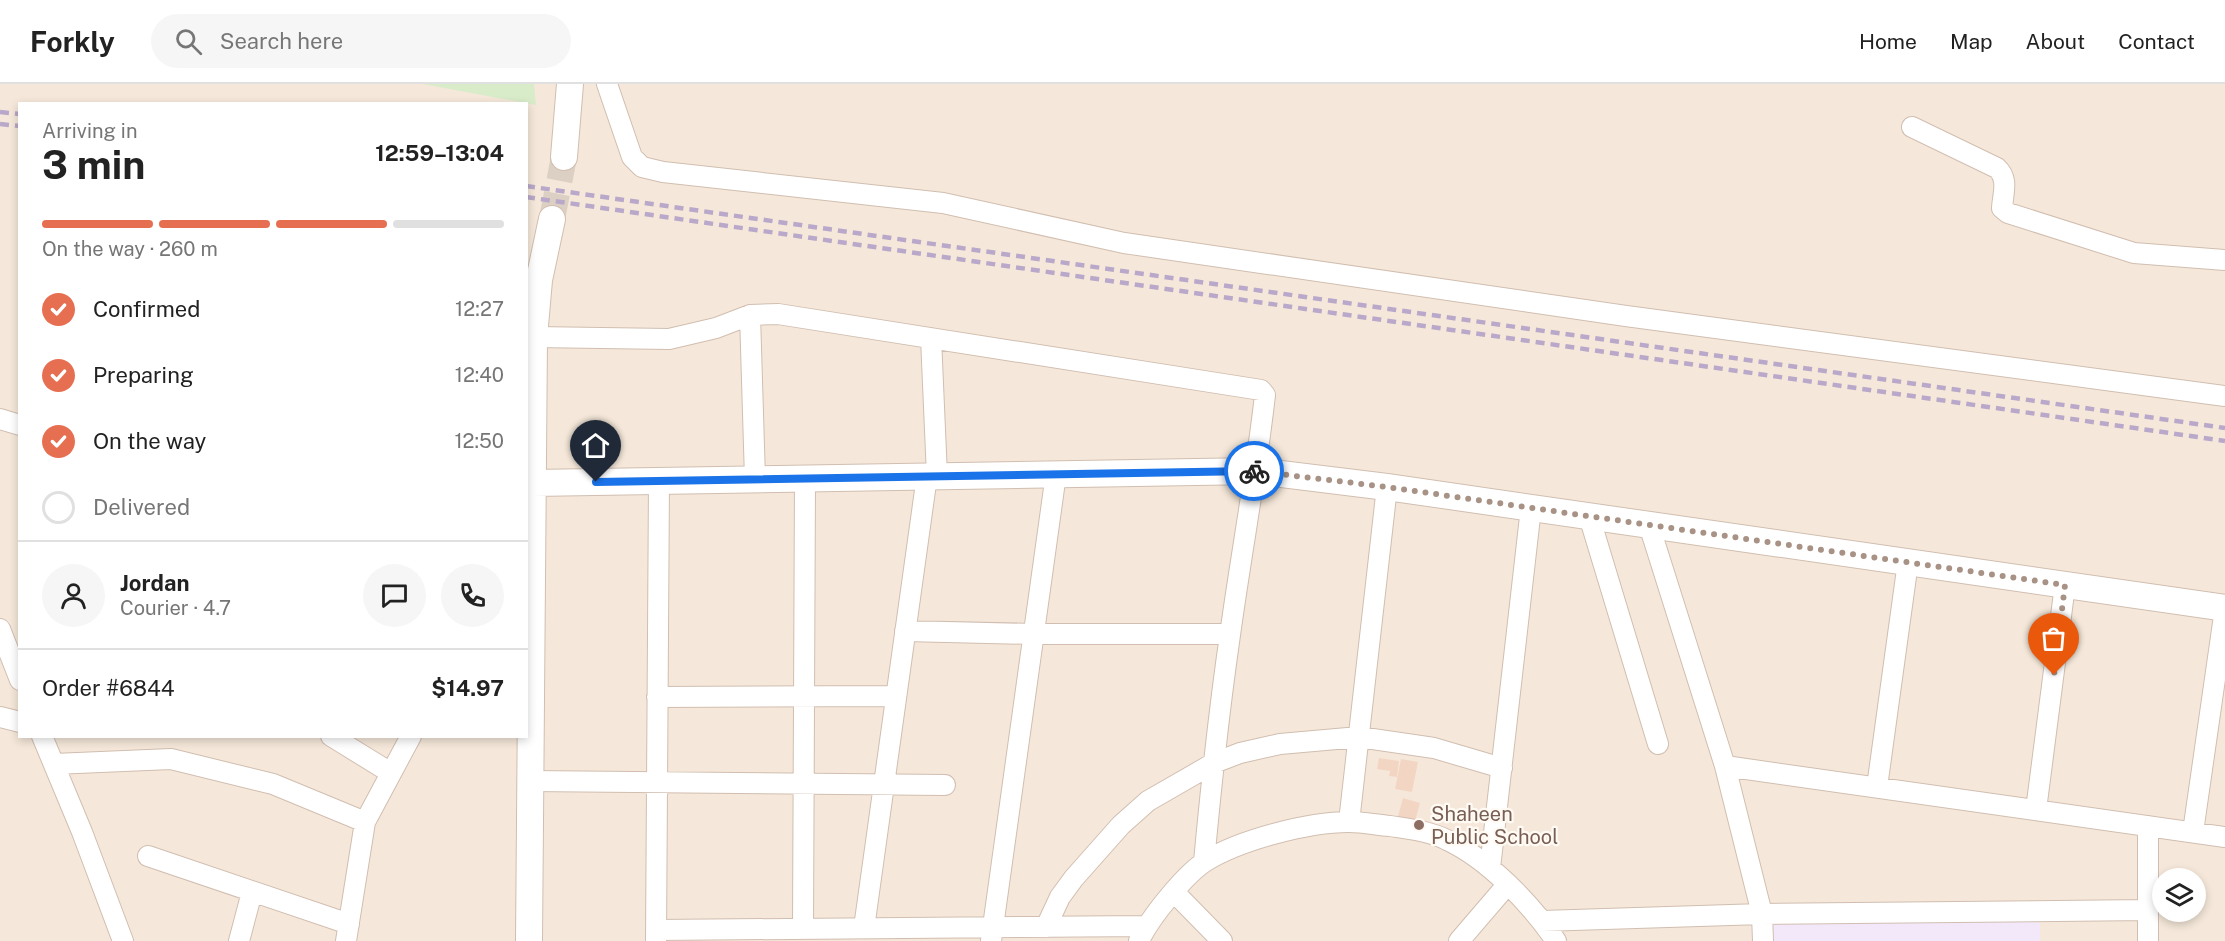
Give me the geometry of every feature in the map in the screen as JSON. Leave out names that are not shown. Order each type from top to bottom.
[{"type":"street","points":[[607,84],[632,157],[642,167],[663,172],[943,202],[1124,243],[1626,316],[2225,396]]},
{"type":"street","points":[[564,157],[570,95]]},
{"type":"street","points":[[1912,127],[2004,173],[2002,208],[2008,213],[2134,253],[2225,260]]},
{"type":"street","points":[[529,941],[529,676],[534,337],[539,280],[552,219]]},
{"type":"street","points":[[534,337],[669,339],[716,328],[750,315],[778,315],[1261,390],[1265,395],[1256,471],[1230,634],[1204,862]]},
{"type":"street","points":[[750,315],[755,479]]},
{"type":"street","points":[[864,928],[905,631],[932,476],[931,338]]},
{"type":"street","points":[[0,419],[18,424]]},
{"type":"street","points":[[533,483],[1256,471],[1387,487],[2225,609],[2193,832]]},
{"type":"street","points":[[992,934],[1056,474]]},
{"type":"street","points":[[803,929],[805,478]]},
{"type":"street","points":[[659,481],[656,936],[864,928],[992,934],[1046,927],[1142,934],[1174,892],[1204,862],[1232,848],[1263,837],[1315,826],[1349,822],[1408,828],[1448,840],[1491,868],[1542,921],[1556,941]]},
{"type":"street","points":[[1349,822],[1387,487]]},
{"type":"street","points":[[1491,868],[1531,508]]},
{"type":"street","points":[[1589,516],[1658,744]]},
{"type":"street","points":[[1649,525],[1725,765],[1762,914],[1763,941]]},
{"type":"street","points":[[1877,787],[1908,562]]},
{"type":"street","points":[[2036,810],[2065,585]]},
{"type":"street","points":[[0,629],[18,675]]},
{"type":"street","points":[[905,631],[1034,634],[1230,634]]},
{"type":"street","points":[[657,697],[896,696]]},
{"type":"street","points":[[0,717],[18,722]]},
{"type":"street","points":[[1046,927],[1067,888],[1121,825],[1148,801],[1214,763],[1240,753],[1280,744],[1359,737],[1434,748],[1502,768]]},
{"type":"street","points":[[43,738],[82,832],[123,941]]},
{"type":"street","points":[[334,738],[391,773]]},
{"type":"street","points":[[148,856],[252,892],[347,933],[365,822],[410,738]]},
{"type":"street","points":[[54,764],[171,759],[273,784],[365,822]]},
{"type":"street","points":[[1725,765],[2225,837]]},
{"type":"street","points":[[530,781],[945,785]]},
{"type":"street","points":[[2148,826],[2148,941]]},
{"type":"street","points":[[1459,941],[1507,885]]},
{"type":"street","points":[[239,941],[252,892]]},
{"type":"street","points":[[1174,892],[1222,941]]},
{"type":"street","points":[[1542,921],[1762,914],[2148,910]]},
{"type":"shaded area","points":[[0,84],[2225,84],[2225,941],[0,941]]},
{"type":"shaded area","points":[[2040,916],[2040,941],[1752,941],[1751,923]]},
{"type":"green space","points":[[423,84],[534,84],[536,105]]},
{"type":"building","points":[[1379,758],[1399,761],[1397,777],[1389,776],[1390,771],[1377,769]]},
{"type":"building","points":[[1401,759],[1418,762],[1412,792],[1395,789]]},
{"type":"building","points":[[1403,798],[1420,803],[1412,832],[1395,827]]},
{"type":"tunnel","points":[[552,219],[564,157]]},
{"type":"railway","points":[[0,112],[18,114]]},
{"type":"railway","points":[[0,124],[18,126]]},
{"type":"railway","points":[[528,186],[2225,428]]},
{"type":"railway","points":[[528,197],[2225,441]]},
{"type":"way so far","points":[[1254,471],[1387,487],[2065,585],[2054,675]]},
{"type":"place","name":"Shaheen Public School","points":[[1419,825]]},
{"type":"route","points":[[596,482],[1254,471]]}]
